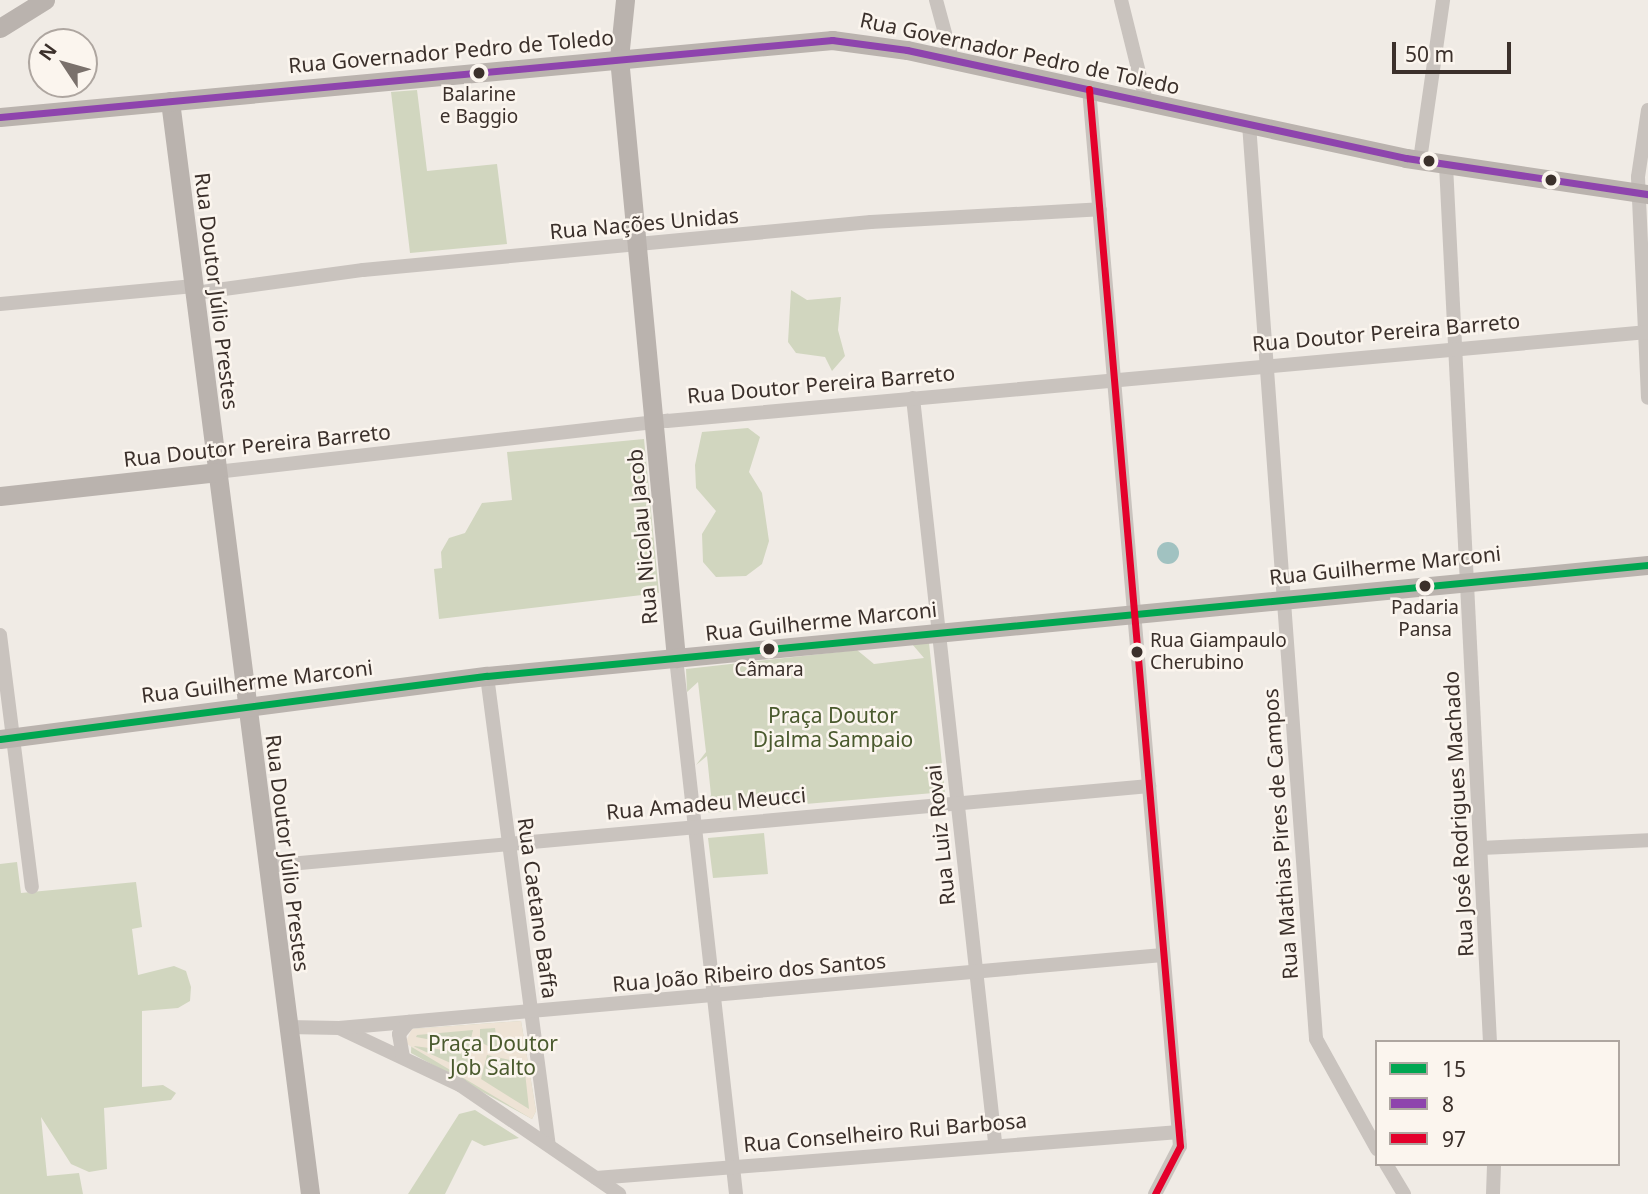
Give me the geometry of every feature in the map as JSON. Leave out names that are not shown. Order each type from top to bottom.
[{"type":"main road","points":[[0,29],[45,0]]},
{"type":"main road","name":"Rua Nicolau Jacob","points":[[625,0],[620,58],[677,659]]},
{"type":"main road","name":"Rua Governador Pedro de Toledo","points":[[0,117],[832,40],[952,59],[1420,160],[1643,194]]},
{"type":"main road","name":"Rua Doutor Júlio Prestes","points":[[170,101],[310,1194]]},
{"type":"main road","name":"Rua Doutor Pereira Barreto","points":[[0,496],[216,472]]},
{"type":"main road","name":"Rua Guilherme Marconi","points":[[7,738],[246,704],[487,676],[1468,579],[1648,565]]},
{"type":"street","points":[[936,0],[952,59]]},
{"type":"street","points":[[1121,0],[1146,102]]},
{"type":"street","points":[[1420,160],[1443,0]]},
{"type":"street","points":[[1089,89],[1179,1132],[1178,1156],[1155,1194]]},
{"type":"street","points":[[1648,110],[1643,194],[1648,398]]},
{"type":"street","name":"Rua Mathias Pires de Campos","points":[[1249,124],[1316,1039],[1375,1145]]},
{"type":"street","name":"Rua José Rodrigues Machado","points":[[1446,164],[1490,1040]]},
{"type":"street","name":"Rua Nações Unidas","points":[[0,304],[194,289],[637,245],[1100,209]]},
{"type":"street","name":"Rua Doutor Pereira Barreto","points":[[216,472],[654,423],[1647,332]]},
{"type":"street","name":"Rua Luiz Rovai","points":[[913,398],[995,1142]]},
{"type":"street","points":[[0,635],[7,738],[32,887]]},
{"type":"street","name":"Rua Nicolau Jacob","points":[[677,659],[736,1194]]},
{"type":"street","name":"Rua Caetano Baffa","points":[[487,676],[549,1144]]},
{"type":"street","name":"Rua Amadeu Meucci","points":[[267,866],[694,825],[1149,786]]},
{"type":"street","points":[[1481,848],[1648,840]]},
{"type":"street","name":"Rua João Ribeiro dos Santos","points":[[288,1027],[338,1028],[1163,955]]},
{"type":"street","points":[[403,1057],[398,1041],[409,1022]]},
{"type":"street","points":[[338,1028],[476,1094],[619,1194]]},
{"type":"street","name":"Rua Conselheiro Rui Barbosa","points":[[596,1178],[995,1142],[1179,1132]]},
{"type":"street","points":[[1387,1166],[1404,1194]]},
{"type":"street","points":[[1493,1194],[1494,1166]]},
{"type":"green space","points":[[417,90],[427,171],[497,164],[507,244],[410,253],[391,92]]},
{"type":"green space","points":[[791,290],[807,300],[841,297],[838,330],[845,356],[832,371],[825,357],[796,353],[788,342]]},
{"type":"green space","points":[[748,428],[760,437],[749,472],[762,493],[769,541],[762,564],[746,576],[716,577],[703,562],[702,534],[716,511],[696,488],[695,465],[702,432]]},
{"type":"green space","points":[[644,439],[659,593],[439,619],[434,569],[442,568],[441,552],[449,538],[465,533],[482,503],[512,500],[507,452]]},
{"type":"green space","name":"Praça Doutor Djalma Sampaio","points":[[929,643],[945,792],[702,813],[711,795],[707,756],[696,765],[706,752],[698,682],[687,692],[686,669],[857,650],[874,664],[924,658],[912,644]]},
{"type":"green space","points":[[764,833],[768,874],[713,878],[708,838]]},
{"type":"green space","points":[[17,862],[21,893],[136,882],[142,927],[132,929],[138,975],[174,966],[186,971],[191,987],[190,1001],[178,1008],[142,1011],[142,1087],[163,1085],[176,1093],[171,1100],[104,1108],[107,1169],[89,1172],[71,1164],[41,1117],[47,1176],[79,1173],[83,1194],[0,1194],[0,864]]},
{"type":"green space","name":"Praça Doutor Job Salto","points":[[521,1021],[536,1111],[532,1119],[411,1053],[412,1029]]},
{"type":"green space","points":[[475,1110],[519,1138],[484,1146],[472,1140],[445,1194],[408,1194],[459,1114]]},
{"type":"shaded area","points":[[521,1021],[536,1111],[532,1119],[405,1043],[412,1029]],"holes":[[[495,1028],[498,1051],[480,1042],[480,1029]],[[473,1030],[469,1047],[416,1037]],[[414,1046],[467,1053],[475,1074]],[[487,1055],[524,1063],[529,1109],[481,1079]]]},
{"type":"water","points":[[1168,542],[1176,545],[1179,553],[1176,561],[1168,564],[1160,561],[1157,553],[1160,545]]},
{"type":"transit line","name":"8","points":[[0,117],[832,40],[907,50],[1406,158],[1648,194]]},
{"type":"transit line","name":"97","points":[[1089,89],[1180,1146],[1155,1194]]},
{"type":"transit line","name":"15","points":[[0,739],[487,676],[1648,565]]},
{"type":"place","name":"Balarine e Baggio","points":[[479,73]]},
{"type":"place","name":"Padaria Pansa","points":[[1425,586]]},
{"type":"place","name":"Câmara","points":[[769,649]]},
{"type":"place","name":"Rua Giampaulo Cherubino","points":[[1137,652]]}]
